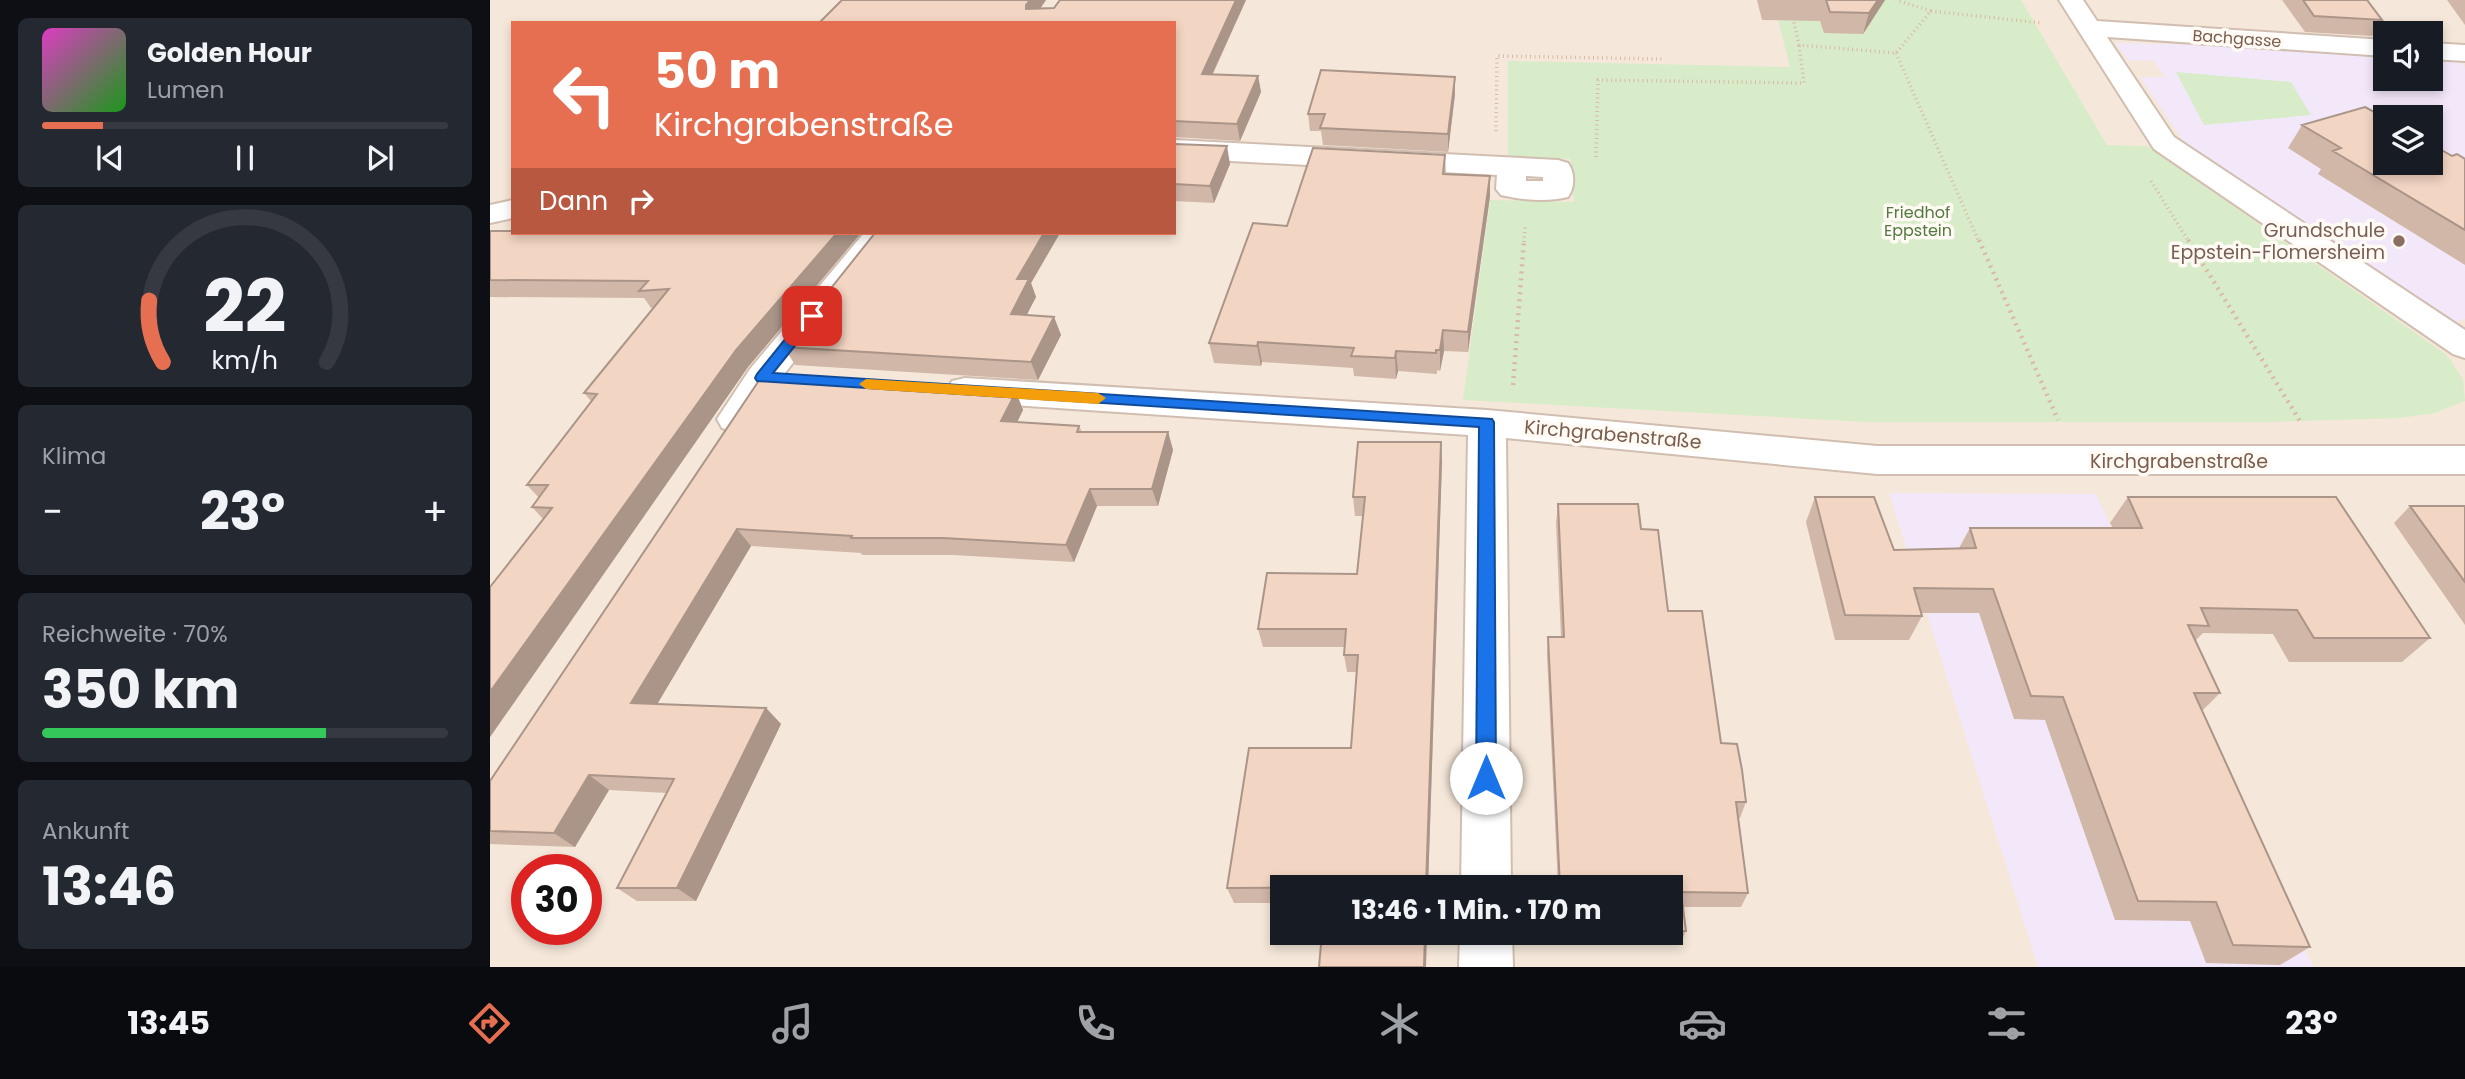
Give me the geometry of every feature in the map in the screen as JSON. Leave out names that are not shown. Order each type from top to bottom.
[{"type":"street","points":[[2071,0],[2164,143],[2465,345]]},
{"type":"street","name":"Bachgasse","points":[[2089,28],[2373,47]]},
{"type":"street","points":[[2443,52],[2465,53]]},
{"type":"street","points":[[1176,149],[1511,175],[1558,169],[1558,179]]},
{"type":"street","points":[[490,214],[511,209]]},
{"type":"street","points":[[715,447],[762,378],[878,235]]},
{"type":"street","points":[[762,378],[804,380]]},
{"type":"street","name":"Kirchgrabenstraße","points":[[929,388],[1498,424],[1877,460],[2465,460]]},
{"type":"street","points":[[1486,875],[1498,424]]},
{"type":"street","points":[[1486,945],[1486,967]]},
{"type":"path","points":[[1896,0],[1931,11],[2089,28]]},
{"type":"path","points":[[1558,179],[1596,180],[1598,80],[1804,83],[1800,45],[1791,11]]},
{"type":"path","points":[[1896,52],[1931,11]]},
{"type":"path","points":[[1800,45],[1896,52]]},
{"type":"path","points":[[1896,52],[2076,460]]},
{"type":"path","points":[[1498,424],[1511,175],[1497,56],[1663,59]]},
{"type":"path","points":[[2164,143],[2137,160],[2229,303],[2324,461]]},
{"type":"shaded area","points":[[490,0],[2465,0],[2465,967],[490,967]]},
{"type":"shaded area","name":"Grundschule Eppstein-Flomersheim","points":[[2115,43],[2217,45],[2373,55],[2373,91],[2443,91],[2443,60],[2459,61],[2465,68],[2465,319],[2456,322],[2184,142],[2140,77],[2165,77],[2154,61],[2128,60]]},
{"type":"shaded area","points":[[1889,493],[2096,494],[2313,967],[2038,967]]},
{"type":"green space","name":"Friedhof Eppstein","points":[[1773,0],[2021,0],[2107,145],[2147,146],[2447,355],[2463,379],[2465,401],[2435,413],[2400,418],[2271,422],[1865,422],[1463,400],[1490,200],[1574,202],[1571,159],[1508,156],[1508,61],[1790,67]]},
{"type":"green space","points":[[2176,72],[2291,82],[2311,115],[2204,125]]},
{"type":"building","points":[[842,0],[1030,0],[1026,9],[1054,8],[1060,0],[1236,0],[1202,74],[1258,76],[1237,124],[1176,121],[1176,21],[821,21]]},
{"type":"building","points":[[1826,0],[1878,0],[1869,13],[1830,12]]},
{"type":"building","points":[[2303,0],[2367,0],[2382,20],[2314,16]]},
{"type":"building","points":[[1321,70],[1455,77],[1448,134],[1320,128],[1325,114],[1308,114]]},
{"type":"building","points":[[2365,107],[2373,111],[2373,175],[2333,151],[2341,148],[2302,125]]},
{"type":"building","points":[[1176,144],[1227,146],[1210,186],[1176,184]]},
{"type":"building","points":[[1313,148],[1445,155],[1443,174],[1490,176],[1468,332],[1443,330],[1440,350],[1436,350],[1436,353],[1396,351],[1395,358],[1351,356],[1354,348],[1258,342],[1257,346],[1209,343],[1253,223],[1287,226]]},
{"type":"building","points":[[2443,151],[2452,156],[2457,154],[2465,159],[2465,230],[2373,175],[2443,175]]},
{"type":"building","points":[[490,231],[511,231],[511,235],[835,235],[736,350],[490,692],[490,587],[552,508],[532,507],[548,485],[527,485],[597,394],[584,393],[669,289],[639,291],[648,281],[490,280]]},
{"type":"building","points":[[873,235],[1043,235],[1017,279],[1029,279],[1011,314],[1054,317],[1031,362],[784,347]]},
{"type":"building","points":[[762,376],[1016,392],[1001,421],[1079,426],[1077,432],[1168,432],[1152,489],[1090,489],[1066,545],[943,538],[851,538],[852,536],[737,529],[631,703],[766,708],[677,888],[617,888],[674,779],[589,775],[554,833],[490,831],[490,781]]},
{"type":"building","points":[[1358,442],[1441,442],[1426,875],[1270,875],[1270,888],[1227,888],[1249,748],[1351,748],[1358,655],[1344,655],[1346,629],[1258,629],[1267,573],[1357,574],[1365,497],[1353,497]]},
{"type":"building","points":[[1815,497],[1874,497],[1894,550],[1976,548],[1970,528],[2142,528],[2128,497],[2336,497],[2430,638],[2314,638],[2297,610],[2201,608],[2209,626],[2188,625],[2220,693],[2194,693],[2310,947],[2233,945],[2216,902],[2138,901],[2063,697],[2031,696],[1993,589],[1914,588],[1922,616],[1845,615]]},
{"type":"building","points":[[1558,504],[1638,504],[1641,529],[1658,530],[1668,611],[1702,611],[1721,743],[1737,744],[1742,770],[1746,802],[1736,802],[1748,893],[1683,892],[1683,875],[1559,875],[1548,637],[1564,637]]},
{"type":"building","points":[[2410,506],[2465,506],[2465,582]]},
{"type":"building","points":[[1683,908],[1686,931],[1683,931]]},
{"type":"building","points":[[1321,945],[1425,945],[1424,967],[1319,967]]},
{"type":"slow traffic","points":[[866,384],[1098,398]]},
{"type":"place","name":"Grundschule Eppstein-Flomersheim","points":[[2399,241]]},
{"type":"route","points":[[812,316],[762,378],[1487,422],[1486,778]]}]
